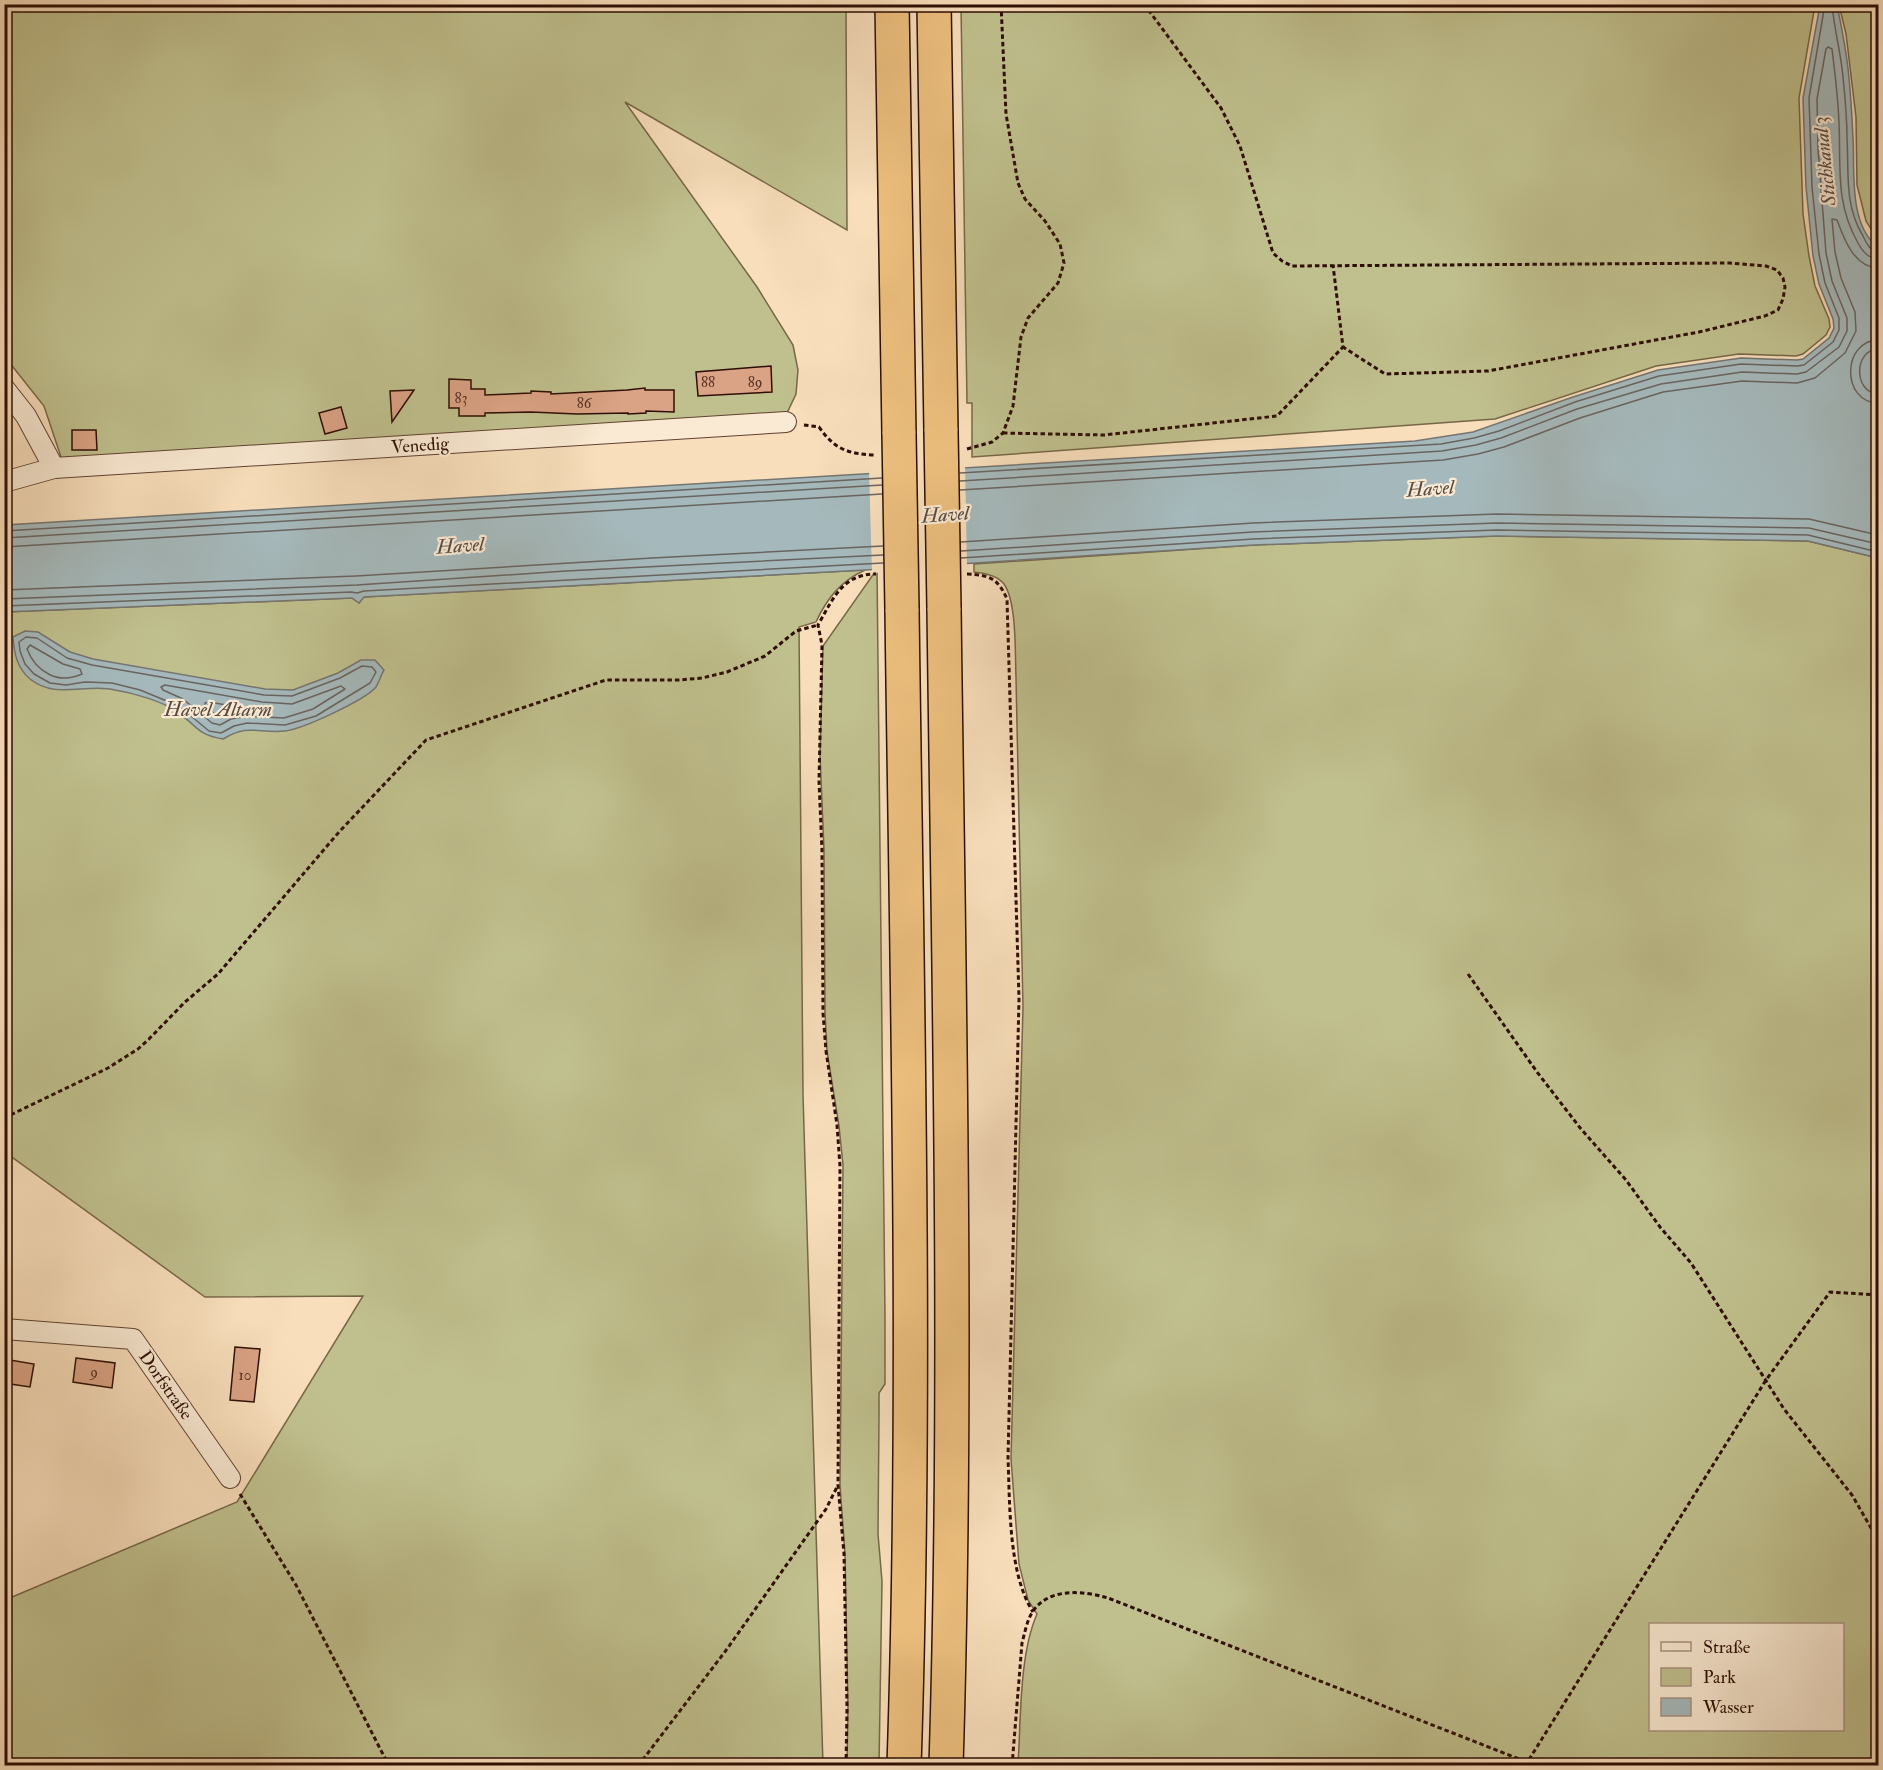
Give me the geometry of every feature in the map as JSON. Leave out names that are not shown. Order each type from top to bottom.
[{"type":"highway","points":[[892,4],[911,1276],[908,1633],[904,1766]]},
{"type":"highway","points":[[934,4],[952,1261],[952,1498],[946,1766]]},
{"type":"street","points":[[4,388],[26,416],[54,468]]},
{"type":"street","name":"Venedig","points":[[4,482],[54,468],[786,422]]},
{"type":"street","name":"Dorfstraße","points":[[4,1329],[134,1339],[230,1478]]},
{"type":"path","points":[[1001,4],[1006,114],[1018,183],[1025,199],[1045,221],[1060,244],[1064,263],[1058,283],[1028,318],[1021,337],[1013,406],[1003,433],[1104,435],[1277,416],[1343,347]]},
{"type":"path","points":[[1144,4],[1221,108],[1240,146],[1273,253],[1292,266],[1730,263],[1777,270],[1783,278],[1785,287],[1778,309],[1765,316],[1699,332],[1488,371],[1385,374],[1343,347]]},
{"type":"path","points":[[1333,265],[1343,347]]},
{"type":"path","points":[[4,1118],[108,1068],[149,1040],[185,1002],[218,974],[339,832],[426,740],[606,680],[678,680],[702,678],[727,672],[765,656],[796,632],[818,625],[846,583],[856,577],[879,574]]},
{"type":"path","points":[[967,574],[993,579],[1001,586],[1007,599],[1019,999],[1008,1458],[1017,1569],[1020,1587],[1033,1612]]},
{"type":"path","points":[[818,625],[822,645],[819,781],[822,850],[823,1013],[840,1166],[838,1485],[844,1554],[846,1766]]},
{"type":"path","points":[[1468,974],[1499,1021],[1559,1101],[1626,1180],[1660,1227],[1691,1263],[1796,1426],[1852,1495],[1878,1540]]},
{"type":"path","points":[[1525,1766],[1766,1380],[1830,1292],[1878,1295]]},
{"type":"path","points":[[230,1478],[296,1585],[389,1766]]},
{"type":"path","points":[[638,1766],[727,1649],[826,1509],[838,1485]]},
{"type":"path","points":[[1012,1766],[1022,1642],[1026,1626],[1033,1612],[1042,1602],[1055,1595],[1075,1592],[1100,1596],[1537,1766]]},
{"type":"green space","points":[[4,5],[846,5],[847,230],[625,102],[757,287],[793,345],[798,370],[796,394],[787,413],[63,463],[44,406],[5,357]]},
{"type":"green space","points":[[961,5],[1815,5],[1799,98],[1803,214],[1815,286],[1829,319],[1830,327],[1826,335],[1803,354],[1796,356],[1739,354],[1656,366],[1495,419],[972,457],[972,403],[967,403]]},
{"type":"green space","points":[[1839,5],[1878,5],[1878,240],[1866,221],[1857,185],[1856,117],[1846,34]]},
{"type":"green space","points":[[1497,536],[1808,541],[1878,558],[1878,1765],[1018,1765],[1024,1668],[1031,1630],[1037,1614],[1028,1600],[1019,1564],[1011,1459],[1023,1007],[1015,643],[1011,603],[1004,584],[994,577],[974,572],[974,564],[1254,545]]},
{"type":"green space","points":[[877,569],[885,1316],[885,1384],[879,1393],[878,1534],[882,1581],[879,1765],[847,1765],[845,1554],[840,1485],[843,1165],[827,1051],[820,755],[823,646]]},
{"type":"green space","points":[[865,570],[849,579],[836,591],[816,622],[799,627],[803,1095],[823,1765],[5,1765],[5,1600],[237,1502],[363,1296],[205,1297],[5,1152],[5,612],[352,598],[359,603],[363,597]]},
{"type":"water","points":[[1820,5],[1837,5],[1848,69],[1857,211],[1868,237],[1878,247],[1878,357],[1874,371],[1878,384],[1878,558],[1808,541],[1497,536],[1254,545],[865,570],[364,597],[359,603],[352,598],[5,612],[5,525],[1415,441],[1473,432],[1658,370],[1741,358],[1803,359],[1829,338],[1834,328],[1833,319],[1819,284],[1813,256],[1806,187],[1803,98]]},
{"type":"water","name":"Havel Altarm","points":[[25,631],[38,632],[70,652],[93,659],[265,689],[293,690],[338,673],[361,660],[375,660],[384,670],[376,687],[370,693],[319,720],[285,731],[240,731],[223,739],[207,735],[170,707],[139,695],[104,688],[61,690],[40,685],[26,675],[15,654],[13,637]]},
{"type":"pier","points":[[965,464],[967,567],[872,573],[869,469]]},
{"type":"building","points":[[771,366],[772,392],[698,396],[696,372]]},
{"type":"building","points":[[449,379],[471,380],[471,389],[485,389],[485,395],[531,393],[531,391],[551,392],[551,394],[645,388],[645,390],[674,390],[674,412],[577,414],[531,412],[459,416],[459,408],[449,408]]},
{"type":"building","points":[[414,390],[392,422],[390,391]]},
{"type":"building","points":[[341,407],[347,428],[325,434],[319,413]]},
{"type":"building","points":[[72,430],[96,430],[97,450],[72,450]]},
{"type":"building","points":[[235,1347],[260,1349],[254,1402],[230,1400]]},
{"type":"building","points":[[76,1358],[115,1363],[112,1388],[73,1382]]},
{"type":"building","points":[[4,1359],[34,1364],[30,1387],[4,1383]]},
{"type":"water label","name":"Stichkanal 3","points":[[1824,161]]},
{"type":"water label","name":"Havel","points":[[1430,488]]},
{"type":"water label","name":"Havel","points":[[945,514]]},
{"type":"water label","name":"Havel","points":[[460,545]]}]
